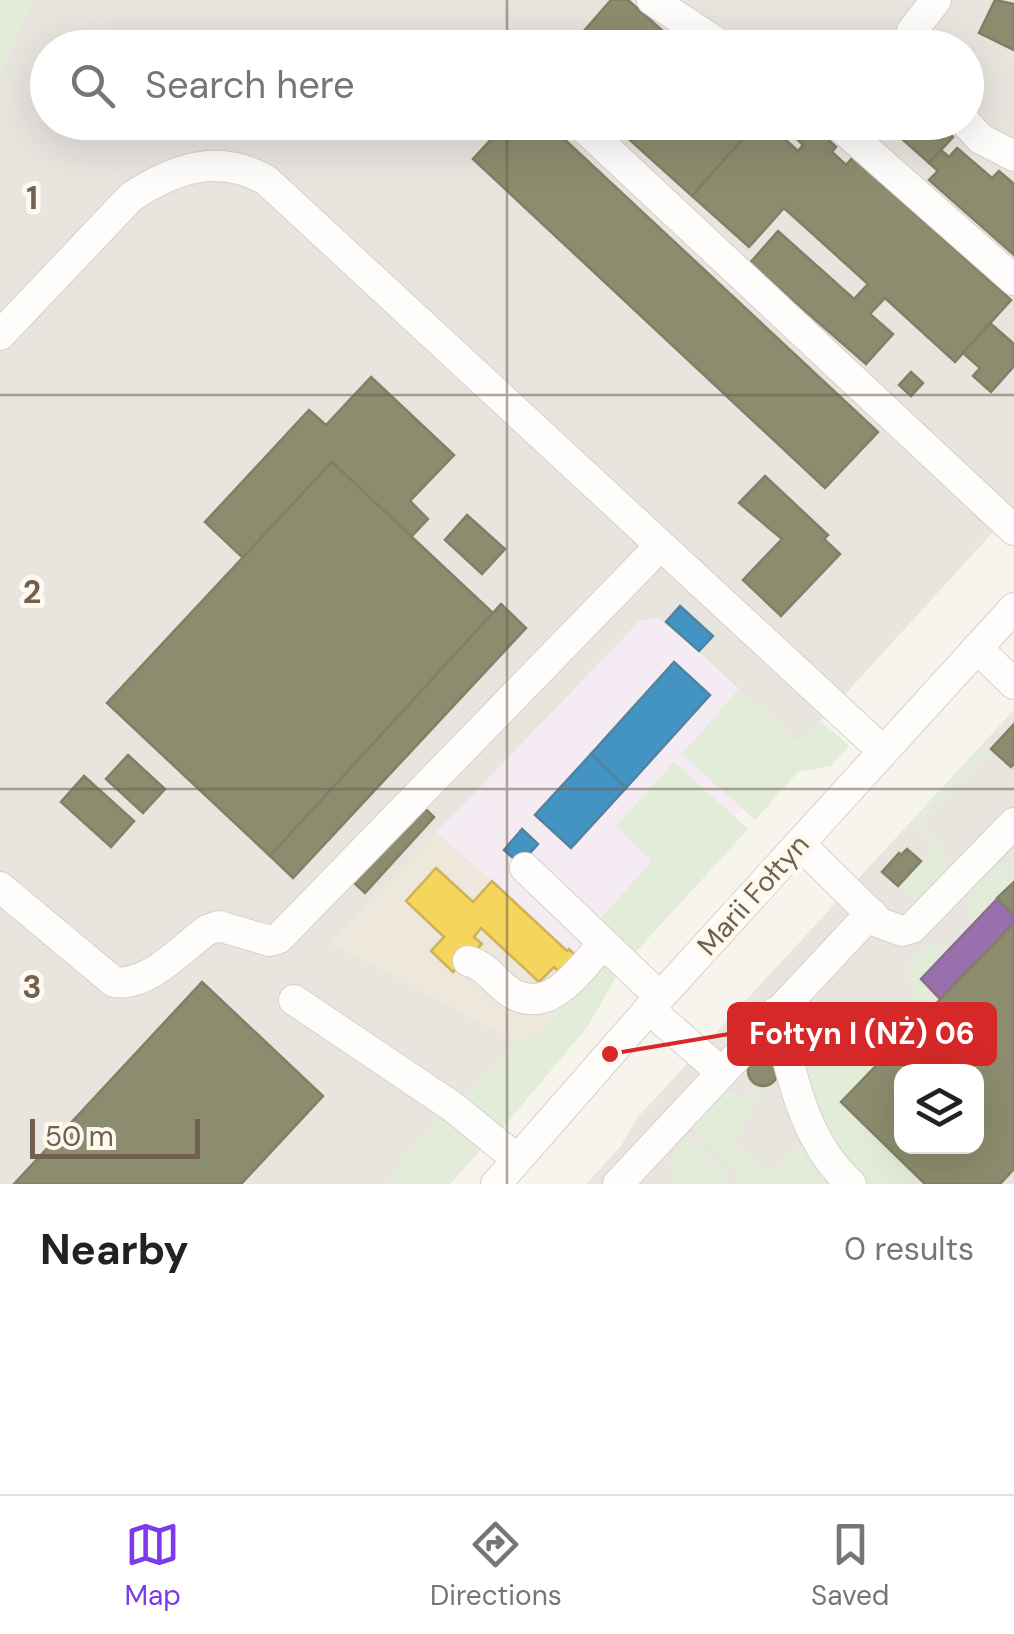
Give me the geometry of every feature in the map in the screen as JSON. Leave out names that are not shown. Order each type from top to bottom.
[{"type":"street","points":[[652,0],[698,30]]},
{"type":"street","points":[[913,30],[936,0]]},
{"type":"street","points":[[597,140],[1014,530]]},
{"type":"street","points":[[855,140],[1014,280]]},
{"type":"street","points":[[984,140],[1014,156]]},
{"type":"street","points":[[0,335],[131,197],[158,179],[205,164],[248,170],[266,180],[883,750]]},
{"type":"street","points":[[0,887],[114,982],[122,984],[138,982],[206,930],[219,926],[270,942],[279,938],[660,546]]},
{"type":"street","name":"Marii Fołtyn","points":[[496,1184],[654,1003],[1014,608]]},
{"type":"street","points":[[977,648],[1014,684]]},
{"type":"street","points":[[800,844],[870,913],[890,928],[902,931],[912,928],[1014,823]]},
{"type":"street","points":[[524,868],[603,944],[721,1072]]},
{"type":"street","points":[[618,1184],[870,913]]},
{"type":"street","points":[[468,961],[481,966],[514,994],[549,996],[561,990],[603,944]]},
{"type":"street","points":[[294,1000],[453,1107],[517,1159]]},
{"type":"street","points":[[776,1012],[798,1100],[810,1128],[835,1168],[851,1184]]},
{"type":"shaded area","points":[[32,0],[1014,0],[1014,509],[799,745],[666,622],[640,621],[330,943],[518,1042],[382,1184],[0,1184],[0,77]]},
{"type":"shaded area","points":[[659,618],[799,745],[594,973],[437,832],[640,621]]},
{"type":"shaded area","points":[[1014,710],[1014,1184],[586,1184],[621,1146],[637,1118]]},
{"type":"shaded area","points":[[437,832],[594,973],[541,1031],[518,1042],[329,944]]},
{"type":"green space","points":[[0,0],[32,0],[0,77]]},
{"type":"green space","points":[[739,689],[798,745],[821,721],[849,746],[831,766],[798,772],[755,820],[682,754]]},
{"type":"green space","points":[[982,745],[990,753],[919,821],[939,843],[947,862],[946,870],[914,900],[901,887],[936,846],[911,822]]},
{"type":"green space","points":[[674,762],[748,829],[631,957],[594,925],[652,861],[616,826]]},
{"type":"green space","points":[[1014,855],[1014,923],[990,947],[974,930],[968,916],[972,876],[985,882]]},
{"type":"green space","points":[[931,944],[950,946],[973,966],[933,1007],[914,990],[909,976],[914,957]]},
{"type":"green space","points":[[609,957],[621,968],[588,1026],[501,1130],[462,1097],[518,1042],[541,1031]]},
{"type":"green space","points":[[858,1009],[876,1015],[903,1038],[841,1103],[925,1184],[878,1184],[865,1178],[827,1132],[810,1093],[806,1061],[812,1043],[836,1017]]},
{"type":"green space","points":[[724,1082],[741,1101],[751,1090],[758,1094],[734,1145],[770,1175],[806,1140],[838,1184],[743,1184],[743,1177],[688,1124]]},
{"type":"green space","points":[[447,1113],[486,1144],[450,1184],[382,1184]]},
{"type":"green space","points":[[683,1132],[729,1175],[720,1184],[679,1184],[674,1178],[672,1159]]},
{"type":"building: Homes","points":[[436,868],[473,902],[492,881],[577,957],[561,974],[554,967],[539,982],[481,928],[474,937],[482,944],[453,972],[431,951],[444,937],[406,901]]},
{"type":"building: Offices","points":[[997,899],[1014,915],[1014,923],[940,999],[921,979]]},
{"type":"building: Schools","points":[[680,606],[713,636],[699,651],[666,622]]},
{"type":"building: Schools","points":[[674,662],[710,695],[626,788],[591,754]]},
{"type":"building: Schools","points":[[591,754],[626,788],[571,848],[535,815]]},
{"type":"building: Schools","points":[[522,829],[538,844],[520,864],[504,850]]},
{"type":"building: Industry","points":[[611,0],[628,0],[662,30],[585,30]]},
{"type":"building: Industry","points":[[995,0],[1014,4],[1014,50],[980,30]]},
{"type":"building: Industry","points":[[490,140],[565,140],[878,432],[825,488],[473,159]]},
{"type":"building: Industry","points":[[630,140],[742,140],[692,196]]},
{"type":"building: Industry","points":[[742,140],[786,140],[798,151],[803,145],[798,140],[828,140],[836,147],[832,152],[846,165],[853,157],[1011,300],[955,362],[885,298],[870,314],[893,334],[866,364],[750,263],[778,231],[854,299],[868,284],[784,208],[749,247],[692,196]]},
{"type":"building: Industry","points":[[903,140],[950,140],[929,163]]},
{"type":"building: Industry","points":[[957,148],[992,178],[999,171],[1014,184],[1014,255],[929,180],[938,171],[929,163],[941,150],[949,157]]},
{"type":"building: Industry","points":[[990,323],[1014,344],[1014,366],[991,392],[973,376],[980,368],[963,353]]},
{"type":"building: Industry","points":[[911,372],[923,383],[911,396],[899,385]]},
{"type":"building: Industry","points":[[371,377],[454,455],[410,501],[428,519],[411,537],[332,462],[243,558],[205,522],[309,410],[326,425]]},
{"type":"building: Industry","points":[[332,462],[493,613],[270,856],[107,703]]},
{"type":"building: Industry","points":[[765,476],[828,535],[824,539],[840,554],[781,616],[743,580],[782,539],[739,503]]},
{"type":"building: Industry","points":[[467,515],[505,549],[482,574],[445,540]]},
{"type":"building: Industry","points":[[501,604],[526,628],[293,878],[270,856]]},
{"type":"building: Industry","points":[[1014,724],[1014,764],[1011,767],[991,749]]},
{"type":"building: Industry","points":[[128,755],[165,789],[143,813],[106,779]]},
{"type":"building: Industry","points":[[84,776],[134,821],[111,847],[61,802]]},
{"type":"building: Industry","points":[[419,803],[434,817],[365,893],[350,879]]},
{"type":"building: Industry","points":[[907,849],[921,861],[898,886],[882,872]]},
{"type":"building: Industry","points":[[1014,882],[1014,915],[997,898]]},
{"type":"building: Industry","points":[[1014,923],[1014,1169],[1000,1184],[925,1184],[894,1154],[984,1154],[984,1064],[894,1064],[894,1154],[841,1102]]},
{"type":"building: Industry","points":[[202,982],[323,1096],[241,1184],[14,1184]]},
{"type":"building: Industry","points":[[763,1056],[774,1060],[778,1071],[774,1082],[763,1086],[752,1082],[748,1071],[752,1060]]},
{"type":"place","name":"Fołtyn I (NŻ) 06","points":[[610,1054]]}]
